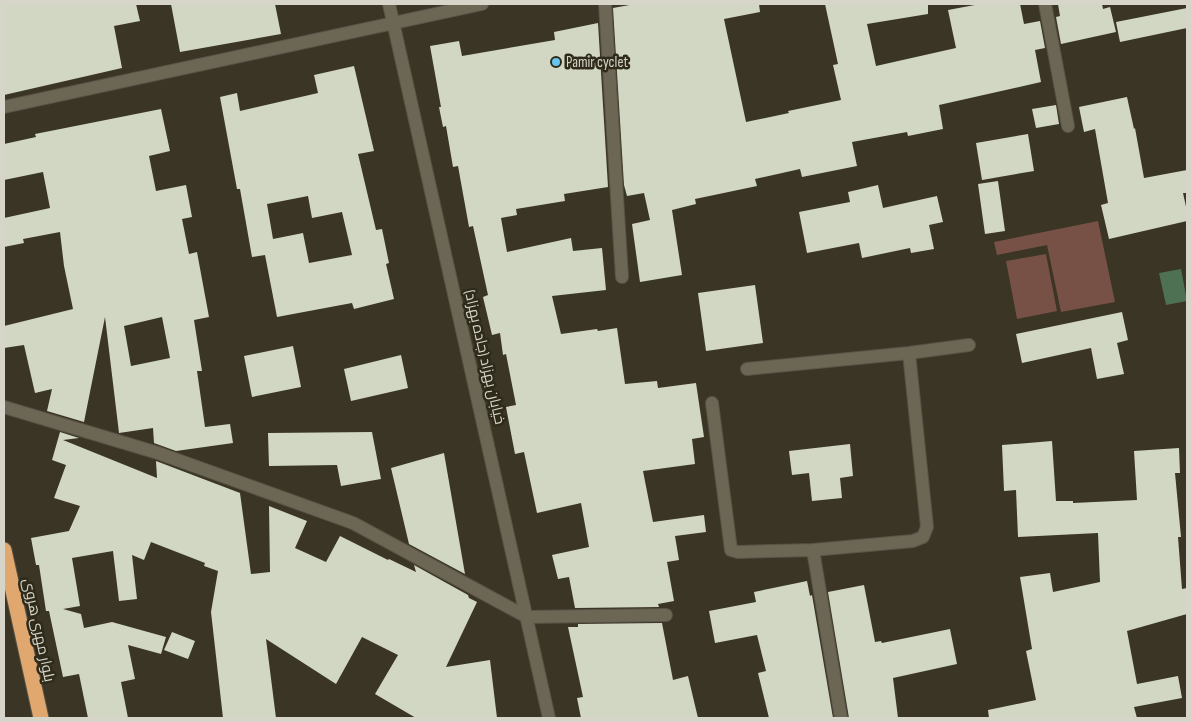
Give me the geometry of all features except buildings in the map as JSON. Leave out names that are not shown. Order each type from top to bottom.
[{"type":"highway","name":"بلوار مهری هروی","points":[[4,550],[41,718]]},
{"type":"street","name":"خیابان بهزاد (جاده بهزاد)","points":[[389,4],[549,718]]},
{"type":"street","points":[[4,107],[482,4]]},
{"type":"street","points":[[605,4],[622,277]]},
{"type":"street","points":[[1044,4],[1068,126]]},
{"type":"street","points":[[747,369],[909,353],[969,345]]},
{"type":"street","points":[[712,403],[731,550],[738,552],[812,550],[913,542],[923,537],[927,526],[909,353]]},
{"type":"street","points":[[4,407],[158,453],[353,523],[527,617],[666,615]]},
{"type":"street","points":[[812,550],[841,718]]},
{"type":"shaded area","points":[[1098,221],[1115,302],[1061,312],[1047,245],[997,255],[994,242]]},
{"type":"shaded area","points":[[1046,254],[1057,311],[1017,319],[1006,261]]},
{"type":"shaded area","points":[[1181,269],[1187,301],[1166,305],[1159,273]]},
{"type":"place","name":"Pamir cyclet","points":[[556,62]]}]
